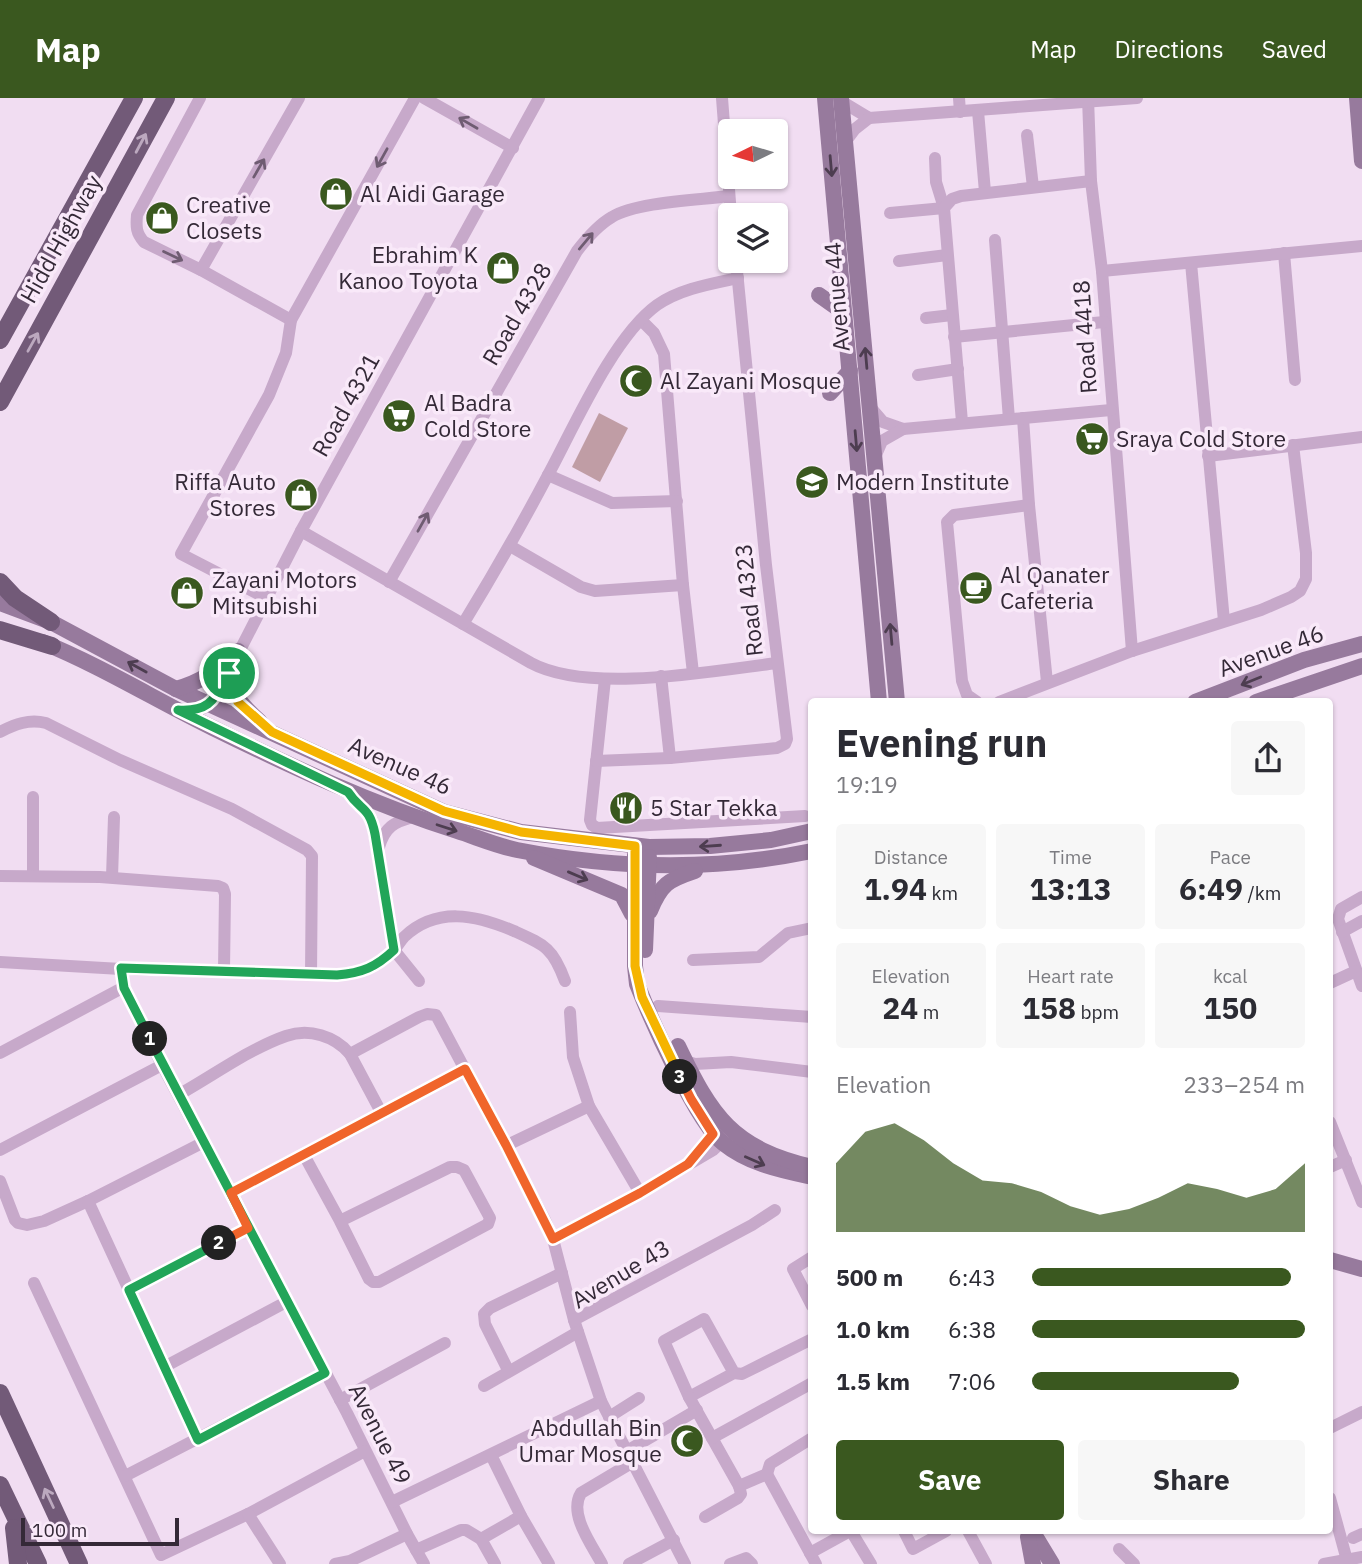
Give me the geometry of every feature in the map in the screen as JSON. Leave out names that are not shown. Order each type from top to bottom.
[{"type":"main road","name":"Hidd Highway","points":[[0,340],[134,98]]},
{"type":"main road","name":"Hidd Highway","points":[[0,402],[166,98]]},
{"type":"main road","points":[[1357,98],[1362,161]]},
{"type":"main road","name":"Avenue 44","points":[[836,99],[845,141],[897,698]]},
{"type":"main road","name":"Avenue 44","points":[[836,99],[843,312],[880,698]]},
{"type":"main road","points":[[819,295],[843,312]]},
{"type":"main road","points":[[830,393],[850,371]]},
{"type":"main road","points":[[0,582],[15,598],[51,622]]},
{"type":"main road","name":"Avenue 46","points":[[0,603],[51,622],[176,689],[444,811],[521,832],[642,847],[710,846],[771,840],[808,823]]},
{"type":"main road","points":[[0,627],[52,646]]},
{"type":"main road","name":"Avenue 46","points":[[1205,698],[1304,660],[1362,644]]},
{"type":"main road","name":"Avenue 46","points":[[52,646],[348,792],[413,817],[516,850],[642,866],[712,866],[775,859],[808,852]]},
{"type":"main road","points":[[176,689],[210,675],[238,651]]},
{"type":"main road","name":"Avenue 46","points":[[1267,698],[1362,666]]},
{"type":"main road","points":[[1343,671],[1362,672]]},
{"type":"main road","points":[[229,673],[232,690],[238,702],[272,732]]},
{"type":"main road","points":[[642,847],[647,979],[685,1061],[723,1133],[781,1158],[808,1166]]},
{"type":"main road","points":[[516,850],[622,895],[631,909],[635,940]]},
{"type":"main road","points":[[642,866],[635,966],[642,997],[691,1099],[746,1158],[776,1170],[808,1176]]},
{"type":"main road","points":[[646,920],[657,894],[664,885],[674,878],[712,866]]},
{"type":"main road","points":[[1333,1260],[1361,1265]]},
{"type":"main road","points":[[0,1393],[78,1562]]},
{"type":"main road","points":[[1,1488],[14,1529],[18,1564]]},
{"type":"main road","points":[[1,1488],[38,1564]]},
{"type":"main road","points":[[1028,1534],[1043,1563]]},
{"type":"main road","points":[[1033,1534],[1043,1563]]},
{"type":"street","points":[[200,98],[137,215],[136,228],[144,242],[291,320]]},
{"type":"street","points":[[201,270],[299,98]]},
{"type":"street","points":[[265,598],[181,554],[269,395],[286,353],[291,320],[415,98]]},
{"type":"street","points":[[424,98],[513,148]]},
{"type":"street","name":"Road 4321","points":[[210,704],[229,673],[301,531],[538,98]]},
{"type":"street","points":[[722,98],[730,203]]},
{"type":"street","points":[[959,98],[960,112]]},
{"type":"street","points":[[836,99],[869,118],[1137,98]]},
{"type":"street","name":"Road 4418","points":[[1088,101],[1091,181],[1101,271],[1132,651]]},
{"type":"street","points":[[978,111],[985,192]]},
{"type":"street","points":[[845,141],[869,118]]},
{"type":"street","points":[[1027,135],[1033,187]]},
{"type":"street","points":[[935,158],[936,182],[944,208],[962,422]]},
{"type":"street","points":[[890,213],[944,208],[952,199],[985,192],[1091,181]]},
{"type":"street","name":"Road 4328","points":[[389,582],[586,239],[613,215],[625,211],[729,196]]},
{"type":"street","points":[[995,240],[1009,419]]},
{"type":"street","points":[[1101,271],[1362,246]]},
{"type":"street","points":[[1284,253],[1295,380]]},
{"type":"street","points":[[899,261],[947,255]]},
{"type":"street","points":[[1191,263],[1224,621]]},
{"type":"street","name":"Road 4323","points":[[596,761],[670,758],[777,748],[785,744],[788,734],[777,663],[737,273]]},
{"type":"street","points":[[463,624],[510,546],[607,367],[628,335],[658,305],[682,292],[737,278]]},
{"type":"street","points":[[926,318],[952,315]]},
{"type":"street","points":[[641,320],[654,333],[664,354],[693,673]]},
{"type":"street","points":[[954,337],[1104,323]]},
{"type":"street","points":[[918,375],[958,369]]},
{"type":"street","points":[[871,408],[883,422],[902,429]]},
{"type":"street","points":[[875,457],[882,441],[902,429],[1111,410]]},
{"type":"street","points":[[1023,418],[1047,682]]},
{"type":"street","points":[[1208,456],[1362,437]]},
{"type":"street","points":[[1009,698],[1132,651],[1261,610],[1300,591],[1306,579],[1306,553],[1293,445]]},
{"type":"street","points":[[548,475],[612,503],[677,501]]},
{"type":"street","points":[[972,698],[962,681],[947,522],[954,514],[1029,505]]},
{"type":"street","points":[[301,531],[541,669],[606,679],[662,676],[777,663]]},
{"type":"street","points":[[510,546],[581,587],[595,591],[683,585]]},
{"type":"street","points":[[662,676],[670,758]]},
{"type":"street","points":[[606,679],[590,820],[592,825],[597,828],[808,823]]},
{"type":"street","points":[[178,710],[197,710],[210,704]]},
{"type":"street","points":[[0,732],[35,720],[46,723],[120,760],[232,809],[302,846],[312,856],[311,975]]},
{"type":"street","points":[[348,792],[371,817],[394,950],[419,981]]},
{"type":"street","points":[[33,797],[33,876]]},
{"type":"street","points":[[112,877],[114,817]]},
{"type":"street","points":[[378,851],[386,829],[413,817]]},
{"type":"street","points":[[0,876],[112,877],[223,888],[224,970]]},
{"type":"street","points":[[1362,897],[1341,909],[1339,913],[1342,932],[1362,986]]},
{"type":"street","points":[[0,962],[311,975],[359,973],[374,968],[404,937],[421,926],[439,917],[455,914],[498,924],[539,943],[557,960],[565,981]]},
{"type":"street","points":[[1342,932],[1362,921]]},
{"type":"street","points":[[693,960],[759,957],[788,933],[808,929]]},
{"type":"street","name":"Avenue 49","points":[[121,968],[124,988],[162,1065],[180,1094],[424,1564]]},
{"type":"street","points":[[1333,982],[1356,971]]},
{"type":"street","points":[[0,1053],[124,988]]},
{"type":"street","points":[[658,1006],[808,1017]]},
{"type":"street","points":[[570,1012],[573,1058],[589,1106],[640,1193]]},
{"type":"street","points":[[350,1054],[419,1017],[431,1014],[440,1020],[553,1239],[576,1326],[484,1385]]},
{"type":"street","points":[[180,1094],[288,1035],[325,1035],[341,1044],[350,1054],[382,1114]]},
{"type":"street","points":[[685,1061],[695,1064],[719,1061],[808,1072]]},
{"type":"street","points":[[701,1091],[703,1076],[719,1061]]},
{"type":"street","points":[[0,1150],[162,1065]]},
{"type":"street","points":[[231,1193],[465,1069]]},
{"type":"street","points":[[506,1145],[589,1106]]},
{"type":"street","points":[[1333,1129],[1362,1202]]},
{"type":"street","points":[[553,1239],[640,1193],[691,1162],[723,1133]]},
{"type":"street","points":[[0,1181],[12,1215],[18,1223],[35,1224],[88,1202],[204,1142]]},
{"type":"street","points":[[304,1155],[373,1282],[379,1282],[488,1224],[490,1218],[464,1170],[450,1167],[340,1221]]},
{"type":"street","points":[[1333,1166],[1346,1160]]},
{"type":"street","points":[[88,1202],[198,1440]]},
{"type":"street","name":"Avenue 43","points":[[685,1564],[601,1401],[576,1326],[775,1210]]},
{"type":"street","points":[[129,1290],[248,1228]]},
{"type":"street","points":[[808,1260],[793,1269],[808,1298]]},
{"type":"street","points":[[508,1370],[485,1324],[484,1314],[562,1273]]},
{"type":"street","points":[[34,1283],[163,1560],[365,1451]]},
{"type":"street","points":[[164,1367],[288,1301]]},
{"type":"street","points":[[705,1517],[741,1494],[664,1341],[704,1319],[734,1373]]},
{"type":"street","points":[[690,1397],[734,1373],[742,1374],[808,1341]]},
{"type":"street","points":[[340,1400],[444,1343]]},
{"type":"street","points":[[125,1476],[325,1373]]},
{"type":"street","points":[[712,1438],[808,1385]]},
{"type":"street","points":[[609,1417],[639,1398]]},
{"type":"street","points":[[392,1502],[601,1401]]},
{"type":"street","points":[[602,1564],[576,1514],[576,1503],[581,1493],[697,1410]]},
{"type":"street","points":[[1333,1426],[1362,1412]]},
{"type":"street","points":[[808,1441],[770,1464],[767,1474],[813,1559],[846,1534]]},
{"type":"street","points":[[491,1455],[521,1516],[549,1564]]},
{"type":"street","points":[[739,1486],[767,1474]]},
{"type":"street","points":[[1333,1510],[1347,1561]]},
{"type":"street","points":[[248,1514],[280,1564]]},
{"type":"street","points":[[481,1539],[521,1516]]},
{"type":"street","points":[[416,1550],[466,1530],[481,1539],[495,1564]]},
{"type":"street","points":[[335,1564],[407,1534]]},
{"type":"street","points":[[852,1534],[871,1564]]},
{"type":"street","points":[[906,1534],[913,1549],[914,1564]]},
{"type":"street","points":[[913,1549],[940,1534]]},
{"type":"street","points":[[972,1534],[986,1564]]},
{"type":"street","points":[[629,1564],[674,1540]]},
{"type":"street","points":[[1119,1549],[1134,1564]]},
{"type":"street","points":[[1324,1564],[1362,1557]]},
{"type":"street","points":[[730,1564],[749,1561]]},
{"type":"shaded area","points":[[599,413],[628,428],[600,482],[572,467]]},
{"type":"place","name":"Al Aidi Garage","points":[[336,194]]},
{"type":"place","name":"Creative Closets","points":[[162,218]]},
{"type":"place","name":"Ebrahim K Kanoo Toyota","points":[[503,268]]},
{"type":"place","name":"Al Zayani Mosque","points":[[636,381]]},
{"type":"place","name":"Al Badra Cold Store","points":[[399,416]]},
{"type":"place","name":"Sraya Cold Store","points":[[1092,439]]},
{"type":"place","name":"Modern Institute","points":[[812,482]]},
{"type":"place","name":"Riffa Auto Stores","points":[[301,495]]},
{"type":"place","name":"Al Qanater Cafeteria","points":[[976,588]]},
{"type":"place","name":"Zayani Motors Mitsubishi","points":[[187,593]]},
{"type":"place","name":"5 Star Tekka","points":[[626,808]]},
{"type":"place","name":"Abdullah Bin Umar Mosque","points":[[687,1441]]},
{"type":"route","points":[[229,673],[210,704],[197,710],[178,710],[348,792],[364,806],[371,817],[375,834],[394,950],[374,968],[359,973],[337,975],[121,968],[124,988],[162,1065],[180,1094],[248,1228],[325,1373],[198,1440],[129,1290],[248,1228],[231,1193],[465,1069],[553,1239],[688,1164],[713,1134],[691,1099],[637,984],[635,846],[521,832],[444,811],[272,732],[238,702],[230,684],[229,673]]}]
